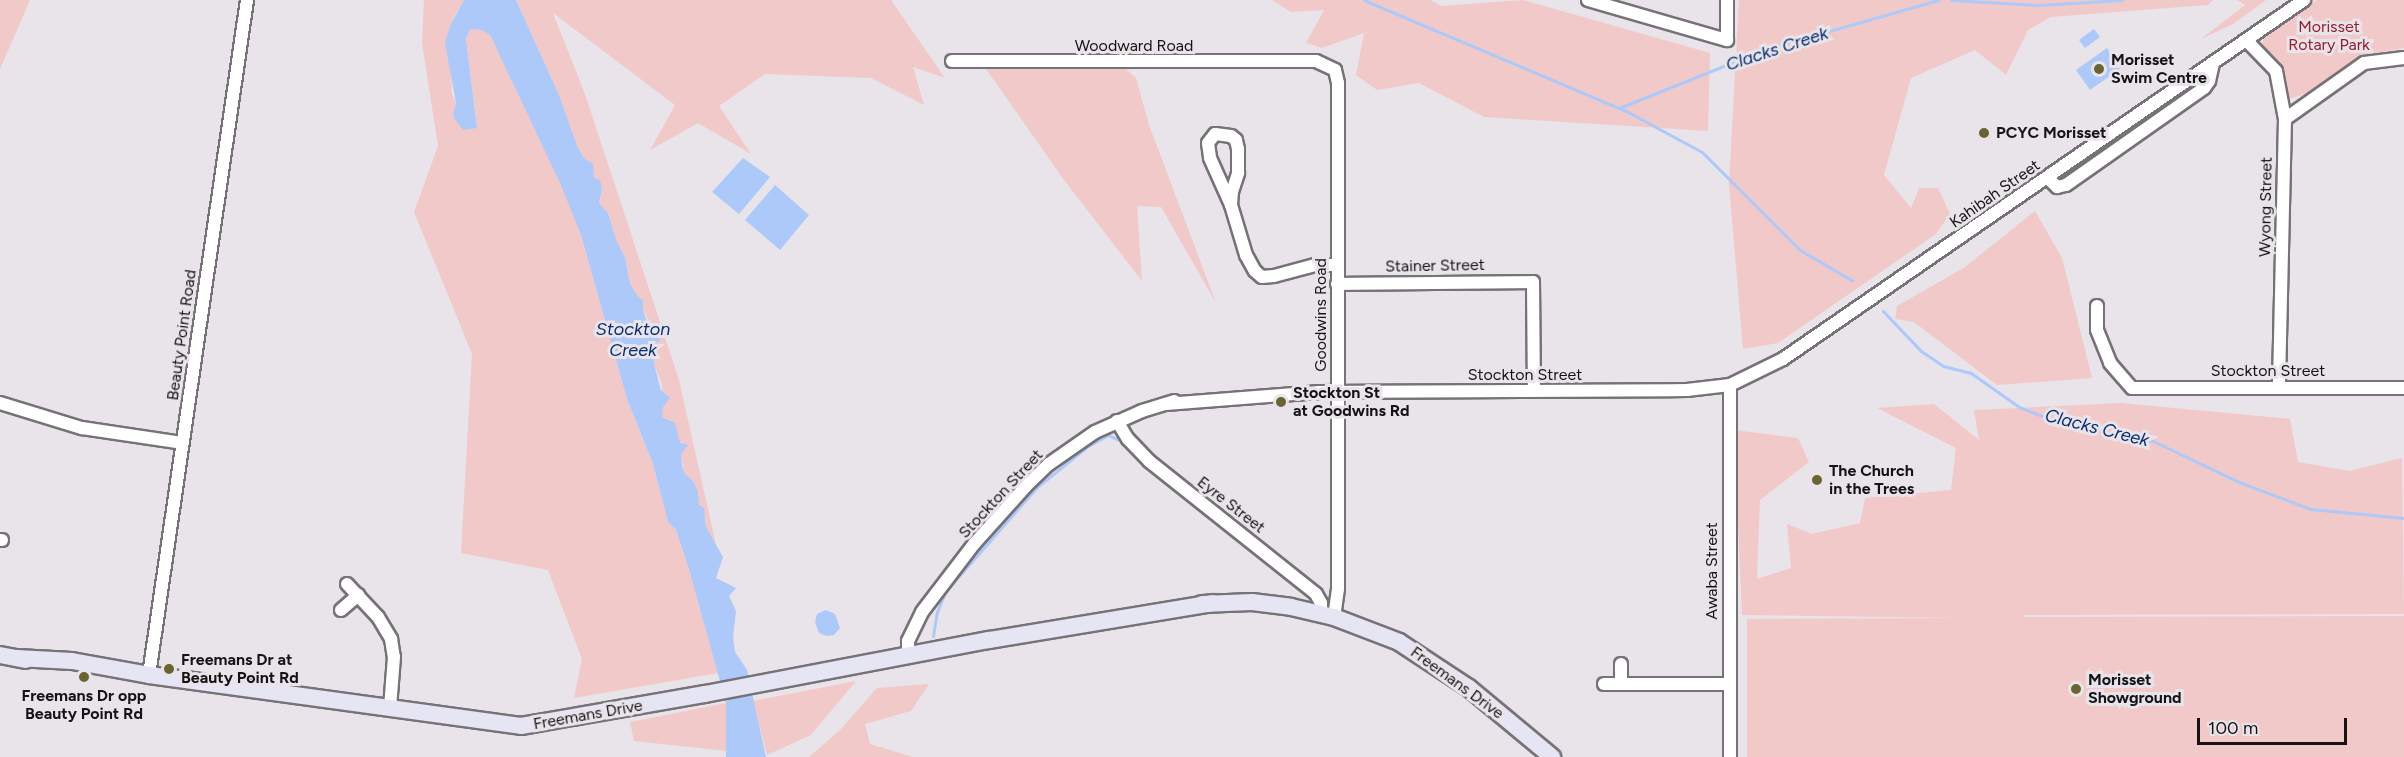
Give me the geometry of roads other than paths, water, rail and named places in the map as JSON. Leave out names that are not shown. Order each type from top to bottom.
[{"type":"main road","name":"Freemans Drive","points":[[0,655],[71,661],[149,675],[521,726],[908,656],[989,640],[1010,632],[1120,611],[1212,603],[1273,604],[1328,615],[1399,642],[1424,656],[1469,688],[1552,757]]},
{"type":"street","name":"Beauty Point Road","points":[[149,675],[247,0]]},
{"type":"street","points":[[1594,1],[1727,40],[1727,0]]},
{"type":"street","name":"Kahibah Street","points":[[1730,385],[1783,359],[2304,0]]},
{"type":"street","name":"Wyong Street","points":[[2246,40],[2276,71],[2285,119],[2279,388]]},
{"type":"street","points":[[2285,119],[2364,63],[2404,58]]},
{"type":"street","name":"Woodward Road","points":[[952,61],[1316,62]]},
{"type":"street","name":"Goodwins Road","points":[[1316,62],[1335,70],[1338,83],[1338,589],[1328,615]]},
{"type":"street","points":[[1232,205],[1232,192],[1238,172],[1236,140],[1231,136],[1215,134],[1208,143],[1208,150],[1216,175],[1232,205],[1246,255],[1255,271],[1262,276],[1274,276],[1315,265],[1337,265]]},
{"type":"street","name":"Stainer Street","points":[[1337,284],[1533,282],[1534,391]]},
{"type":"street","name":"Stockton Street","points":[[2097,306],[2097,330],[2106,352],[2122,378],[2132,388],[2404,388]]},
{"type":"street","name":"Stockton Street","points":[[908,656],[908,641],[922,612],[1004,509],[1049,464],[1077,443],[1118,421],[1166,404],[1320,392],[1687,390],[1730,385]]},
{"type":"street","name":"Awaba Street","points":[[1730,385],[1730,757]]},
{"type":"street","points":[[0,404],[82,428],[182,443]]},
{"type":"street","name":"Eyre Street","points":[[1118,421],[1128,439],[1149,461],[1316,594],[1328,615]]},
{"type":"street","points":[[347,584],[378,616],[391,639],[394,657],[390,708]]},
{"type":"street","points":[[340,610],[358,596]]},
{"type":"street","points":[[1621,664],[1621,684]]},
{"type":"street","points":[[1604,684],[1730,684]]},
{"type":"water","name":"Stockton Creek","points":[[464,0],[516,0],[559,95],[578,148],[584,158],[593,164],[594,178],[600,180],[602,189],[599,203],[608,213],[617,242],[625,257],[630,284],[639,298],[643,300],[643,310],[650,330],[659,330],[660,341],[653,344],[655,368],[661,390],[670,398],[663,407],[662,417],[675,423],[680,443],[688,445],[681,454],[682,465],[685,474],[693,481],[698,491],[699,505],[704,508],[706,527],[723,557],[716,578],[736,588],[729,596],[736,611],[733,637],[735,652],[747,670],[766,757],[726,757],[726,703],[688,566],[676,530],[668,522],[653,464],[627,399],[581,235],[560,183],[490,35],[481,30],[470,29],[466,39],[477,128],[463,130],[455,120],[453,114],[456,103],[445,43],[450,26]]},
{"type":"water","points":[[2094,29],[2100,37],[2085,48],[2079,40]]},
{"type":"water","name":"Morisset Swim Centre","points":[[2107,48],[2121,68],[2090,90],[2076,70]]},
{"type":"water","points":[[743,158],[770,177],[739,214],[712,192]]},
{"type":"water","points":[[775,185],[809,215],[780,250],[745,220]]},
{"type":"water","points":[[826,610],[835,614],[840,628],[834,635],[827,636],[819,633],[815,622],[817,614]]},
{"type":"waterway","name":"Clacks Creek","points":[[1364,0],[1628,112],[1702,152],[1800,250],[1853,281]]},
{"type":"waterway","name":"Clacks Creek","points":[[1619,108],[1766,49],[1938,0]]},
{"type":"waterway","name":"Clacks Creek","points":[[1951,0],[2039,5],[2122,0]]},
{"type":"waterway","name":"Clacks Creek","points":[[1883,311],[1921,351],[1943,366],[1971,373],[2019,407],[2062,424],[2153,441],[2239,482],[2311,509],[2404,518]]},
{"type":"waterway","points":[[933,636],[937,612],[945,592],[1037,487],[1088,446],[1108,435],[1117,439]]},
{"type":"place","name":"Morisset Swim Centre","points":[[2099,69]]},
{"type":"place","name":"PCYC Morisset","points":[[1984,133]]},
{"type":"place","name":"Stockton St at Goodwins Rd","points":[[1281,402]]},
{"type":"place","name":"The Church in the Trees","points":[[1817,480]]},
{"type":"place","name":"Freemans Dr at Beauty Point Rd","points":[[169,669]]},
{"type":"place","name":"Freemans Dr opp Beauty Point Rd","points":[[84,677]]},
{"type":"place","name":"Morisset Showground","points":[[2076,689]]},
{"type":"park label","name":"Morisset Rotary Park","points":[[2329,36]]}]
